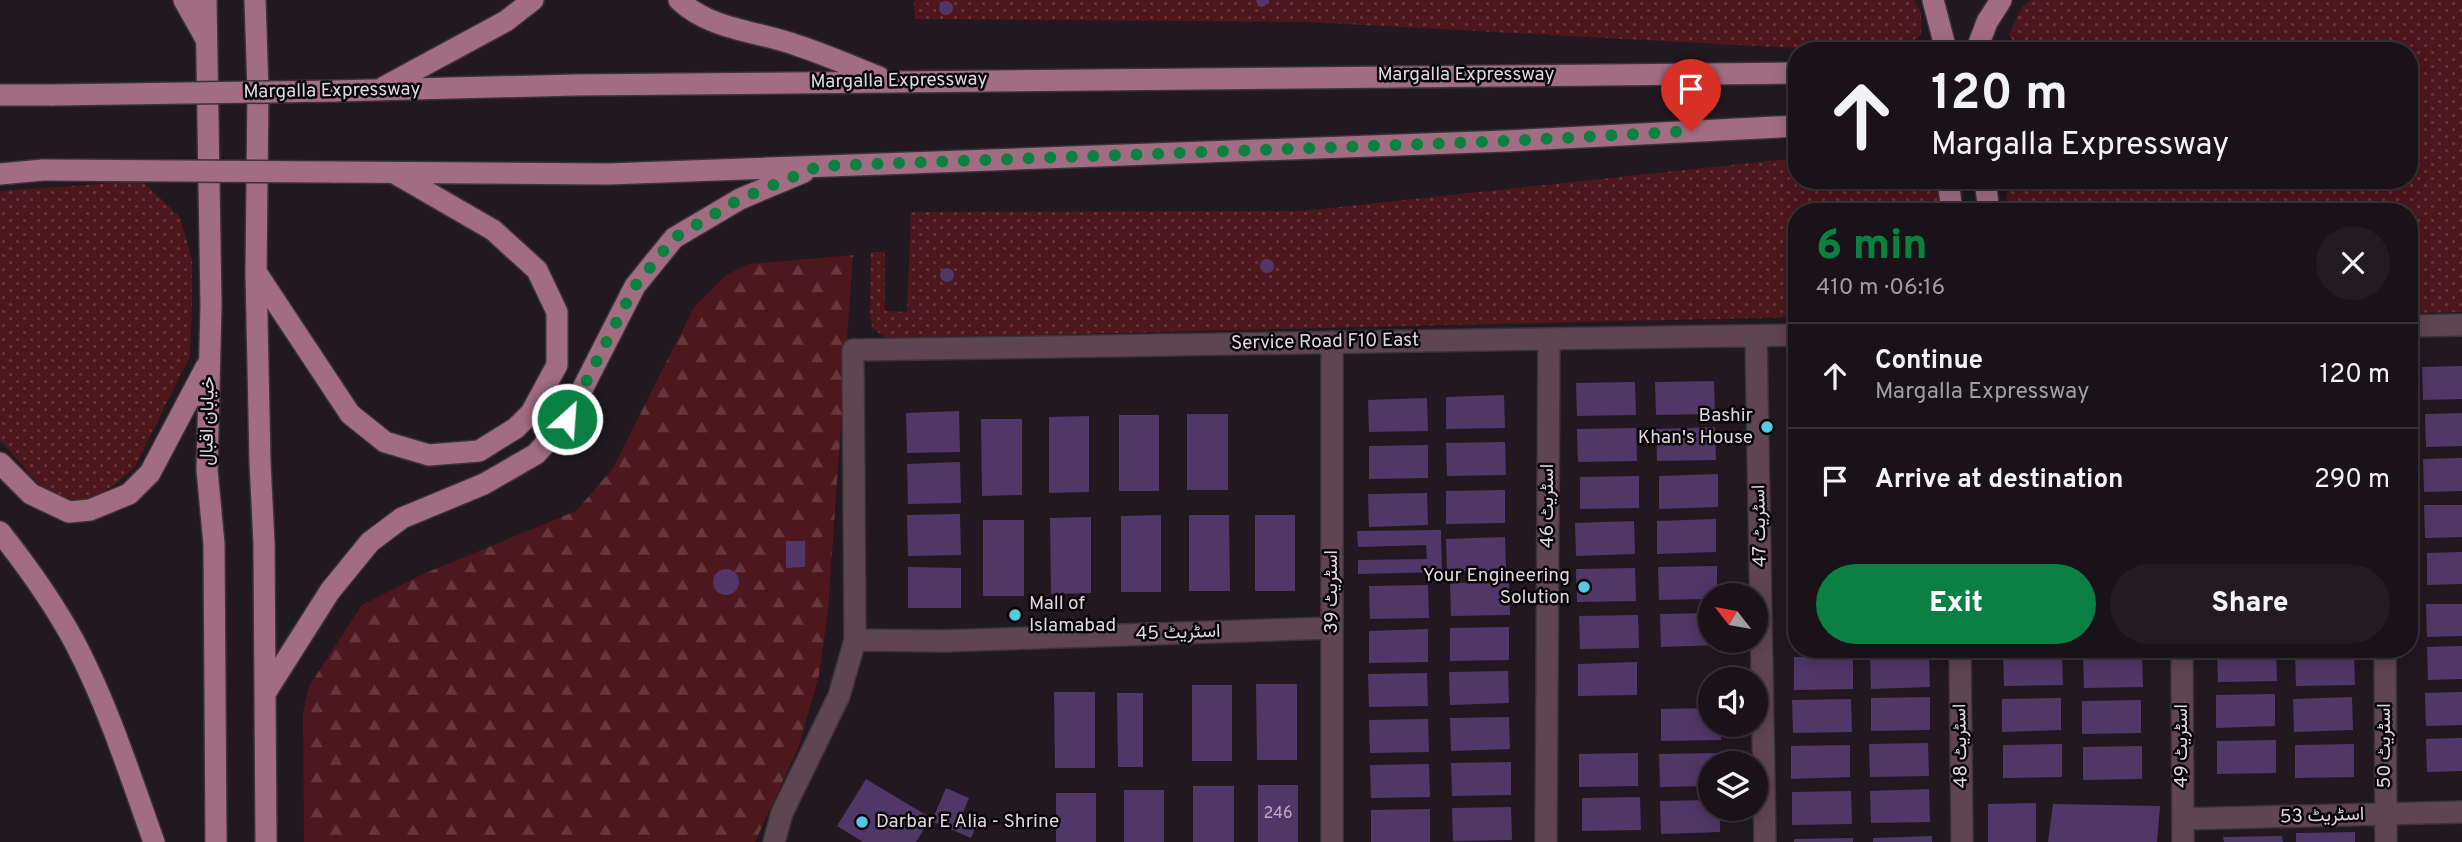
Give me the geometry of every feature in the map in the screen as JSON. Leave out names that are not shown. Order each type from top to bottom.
[{"type":"main road","points":[[184,0],[207,41]]},
{"type":"main road","name":"خیابان اقبال","points":[[206,0],[211,305],[207,470],[214,544],[216,842]]},
{"type":"main road","points":[[255,0],[258,90],[256,272],[264,543],[266,842]]},
{"type":"main road","points":[[379,90],[487,32],[533,0]]},
{"type":"main road","points":[[679,0],[687,8],[720,24],[794,44],[890,81]]},
{"type":"main road","points":[[1933,0],[1943,42]]},
{"type":"main road","points":[[1985,42],[1987,22],[2001,0]]},
{"type":"main road","name":"Margalla Expressway","points":[[6,95],[890,81],[1788,73]]},
{"type":"main road","points":[[0,77],[6,95]]},
{"type":"main road","points":[[0,174],[43,170],[609,174],[1506,141],[1788,126]]},
{"type":"main road","points":[[265,692],[330,591],[370,542],[402,518],[484,484],[536,454],[567,419],[635,286],[674,238],[740,199],[819,166]]},
{"type":"main road","points":[[256,272],[350,414],[385,442],[429,455],[479,451],[516,428],[531,413],[557,365],[557,312],[537,270],[493,230],[393,173]]},
{"type":"main road","points":[[0,463],[31,494],[69,512],[90,510],[129,494],[150,473],[209,361]]},
{"type":"main road","points":[[0,532],[21,559],[74,643],[113,729],[154,842]]},
{"type":"street","points":[[2418,326],[2462,325]]},
{"type":"street","name":"Service Road F10 East","points":[[856,640],[853,350],[1788,335]]},
{"type":"street","name":"اسٹریٹ 47","points":[[1756,336],[1765,842]]},
{"type":"street","name":"اسٹریٹ 46","points":[[1546,842],[1549,339]]},
{"type":"street","name":"اسٹریٹ 39","points":[[1332,342],[1332,842]]},
{"type":"street","name":"اسٹریٹ 45","points":[[856,640],[945,641],[1332,628]]},
{"type":"street","points":[[774,842],[782,813],[839,696],[856,640]]},
{"type":"street","name":"اسٹریٹ 48","points":[[1959,658],[1962,842]]},
{"type":"street","name":"اسٹریٹ 49","points":[[2182,658],[2183,842]]},
{"type":"street","name":"اسٹریٹ 50","points":[[2385,658],[2386,842]]},
{"type":"street","name":"اسٹریٹ 53","points":[[2183,819],[2462,812]]},
{"type":"green space","points":[[914,0],[1914,0],[1921,13],[1921,35],[1911,42],[1788,42],[1788,48],[1308,22],[915,19]]},
{"type":"green space","points":[[2031,0],[2462,0],[2462,312],[2418,313],[2418,203],[2007,203],[2006,189],[2418,189],[2418,42],[2014,42],[2009,35],[2022,7]]},
{"type":"green space","points":[[1788,159],[1788,189],[1939,189],[1941,203],[1788,203],[1788,317],[900,338],[884,337],[872,327],[871,252],[885,252],[885,311],[907,312],[911,212],[1302,211]]},
{"type":"green space","points":[[142,181],[180,217],[192,259],[190,356],[135,467],[117,483],[91,499],[71,500],[40,486],[0,440],[0,191]]},
{"type":"green space","points":[[853,255],[828,610],[819,675],[799,746],[755,842],[304,842],[303,713],[309,686],[362,605],[423,574],[576,511],[613,468],[694,307],[726,275],[749,264]]},
{"type":"building","points":[[1256,0],[1269,0],[1269,3],[1262,7],[1258,6]]},
{"type":"building","points":[[946,1],[951,3],[951,13],[946,15],[941,13],[939,8],[941,3]]},
{"type":"building","points":[[1267,259],[1272,261],[1272,271],[1267,273],[1262,271],[1260,266],[1262,261]]},
{"type":"building","points":[[947,268],[952,270],[952,280],[947,282],[942,280],[940,275],[942,270]]},
{"type":"building","points":[[2462,366],[2462,399],[2423,400],[2422,367]]},
{"type":"building","points":[[1787,374],[1788,374],[1788,407]]},
{"type":"building","points":[[1714,381],[1715,414],[1656,415],[1655,382]]},
{"type":"building","points":[[1635,382],[1636,415],[1577,416],[1576,383]]},
{"type":"building","points":[[1504,395],[1505,428],[1446,429],[1446,397]]},
{"type":"building","points":[[1427,398],[1428,431],[1369,432],[1368,400]]},
{"type":"building","points":[[959,411],[960,452],[907,453],[906,413]]},
{"type":"building","points":[[2462,413],[2462,446],[2426,447],[2425,414]]},
{"type":"building","points":[[1187,414],[1228,414],[1228,490],[1187,490]]},
{"type":"building","points":[[1119,415],[1159,415],[1159,491],[1119,491]]},
{"type":"building","points":[[1089,416],[1089,492],[1049,493],[1049,417]]},
{"type":"building","points":[[981,419],[1022,419],[1022,495],[982,496]]},
{"type":"building","points":[[1715,427],[1716,460],[1657,461],[1656,429]]},
{"type":"building","points":[[1636,428],[1637,461],[1578,462],[1577,429]]},
{"type":"building","points":[[1505,442],[1506,475],[1447,476],[1446,443]]},
{"type":"building","points":[[1428,445],[1428,478],[1369,479],[1369,446]]},
{"type":"building","points":[[2462,458],[2462,491],[2424,492],[2423,459]]},
{"type":"building","points":[[960,462],[961,503],[908,504],[907,464]]},
{"type":"building","points":[[1718,474],[1718,507],[1659,509],[1659,476]]},
{"type":"building","points":[[1639,476],[1639,508],[1580,509],[1580,477]]},
{"type":"building","points":[[1505,490],[1505,523],[1446,524],[1446,491]]},
{"type":"building","points":[[1427,493],[1428,525],[1369,527],[1368,494]]},
{"type":"building","points":[[2424,505],[2462,505],[2462,537],[2425,538]]},
{"type":"building","points":[[960,514],[961,555],[908,556],[907,515]]},
{"type":"building","points":[[1161,515],[1161,592],[1121,592],[1121,516]]},
{"type":"building","points":[[1189,515],[1229,515],[1230,591],[1189,591]]},
{"type":"building","points":[[1255,515],[1295,515],[1295,591],[1255,591]]},
{"type":"building","points":[[1091,517],[1091,593],[1051,594],[1050,518]]},
{"type":"building","points":[[1716,519],[1716,552],[1657,554],[1657,521]]},
{"type":"building","points":[[983,520],[1024,520],[1024,596],[983,596]]},
{"type":"building","points":[[1634,521],[1635,554],[1576,556],[1575,523]]},
{"type":"building","points":[[1441,530],[1442,572],[1358,574],[1358,560],[1427,559],[1426,545],[1358,547],[1357,531]]},
{"type":"building","points":[[1505,537],[1506,570],[1447,572],[1446,539]]},
{"type":"building","points":[[786,541],[805,541],[805,567],[786,568]]},
{"type":"building","points":[[2462,552],[2462,584],[2427,585],[2427,553]]},
{"type":"building","points":[[1717,566],[1717,583],[1698,583],[1698,599],[1659,600],[1658,567]]},
{"type":"building","points":[[908,567],[961,568],[961,608],[908,608]]},
{"type":"building","points":[[1635,568],[1636,601],[1577,602],[1576,569]]},
{"type":"building","points":[[726,569],[735,573],[739,582],[735,591],[726,595],[717,591],[713,582],[717,573]]},
{"type":"building","points":[[1509,582],[1510,615],[1451,616],[1450,583]]},
{"type":"building","points":[[1428,585],[1429,618],[1370,619],[1369,586]]},
{"type":"building","points":[[2426,604],[2462,604],[2462,636],[2427,637]]},
{"type":"building","points":[[1698,613],[1698,646],[1661,647],[1660,614]]},
{"type":"building","points":[[1638,615],[1639,648],[1580,649],[1579,616]]},
{"type":"building","points":[[1509,627],[1509,660],[1450,661],[1450,628]]},
{"type":"building","points":[[1428,629],[1428,662],[1369,663],[1369,631]]},
{"type":"building","points":[[2462,646],[2462,679],[2428,680],[2427,647]]},
{"type":"building","points":[[1794,658],[1853,658],[1853,689],[1794,690]]},
{"type":"building","points":[[1870,658],[1929,658],[1930,687],[1871,689]]},
{"type":"building","points":[[2003,658],[2062,658],[2063,685],[2004,686]]},
{"type":"building","points":[[2083,658],[2142,658],[2143,687],[2084,688]]},
{"type":"building","points":[[2217,658],[2276,658],[2277,681],[2218,682]]},
{"type":"building","points":[[2295,658],[2354,658],[2355,685],[2296,686]]},
{"type":"building","points":[[1637,662],[1637,695],[1578,696],[1578,664]]},
{"type":"building","points":[[1508,671],[1509,703],[1450,705],[1449,672]]},
{"type":"building","points":[[1427,673],[1428,706],[1369,707],[1368,674]]},
{"type":"building","points":[[1256,684],[1297,684],[1297,760],[1257,760]]},
{"type":"building","points":[[1192,685],[1232,685],[1232,761],[1192,761]]},
{"type":"building","points":[[1054,692],[1095,692],[1095,768],[1055,768]]},
{"type":"building","points":[[2462,692],[2462,725],[2426,726],[2425,693]]},
{"type":"building","points":[[1117,693],[1143,693],[1143,767],[1118,767]]},
{"type":"building","points":[[2275,694],[2275,726],[2216,728],[2216,695]]},
{"type":"building","points":[[1930,697],[1930,730],[1871,731],[1871,698]]},
{"type":"building","points":[[2352,697],[2353,730],[2294,732],[2293,699]]},
{"type":"building","points":[[2061,698],[2061,730],[2002,732],[2002,699]]},
{"type":"building","points":[[1851,699],[1852,732],[1793,733],[1792,700]]},
{"type":"building","points":[[2141,700],[2141,733],[2082,734],[2082,701]]},
{"type":"building","points":[[1698,708],[1698,737],[1721,737],[1721,740],[1661,741],[1661,709]]},
{"type":"building","points":[[1509,717],[1510,749],[1451,751],[1450,718]]},
{"type":"building","points":[[1428,719],[1429,752],[1370,753],[1369,720]]},
{"type":"building","points":[[2462,738],[2462,771],[2427,772],[2426,739]]},
{"type":"building","points":[[2276,740],[2276,773],[2217,774],[2217,741]]},
{"type":"building","points":[[1928,743],[1929,776],[1870,777],[1869,744]]},
{"type":"building","points":[[2062,744],[2062,777],[2003,778],[2003,745]]},
{"type":"building","points":[[2354,744],[2354,777],[2295,778],[2295,745]]},
{"type":"building","points":[[1850,745],[1850,777],[1791,779],[1791,746]]},
{"type":"building","points":[[2142,746],[2142,779],[2083,780],[2083,747]]},
{"type":"building","points":[[1638,753],[1638,786],[1579,787],[1579,754]]},
{"type":"building","points":[[1698,753],[1698,786],[1660,787],[1659,754]]},
{"type":"building","points":[[1511,762],[1511,795],[1452,796],[1451,763]]},
{"type":"building","points":[[1429,764],[1430,797],[1371,798],[1370,765]]},
{"type":"building","points":[[866,779],[931,818],[916,842],[863,842],[837,826]]},
{"type":"building","points":[[1258,785],[1298,785],[1298,842],[1258,842]]},
{"type":"building","points":[[1193,786],[1234,786],[1234,842],[1193,842]]},
{"type":"building","points":[[946,788],[969,798],[959,822],[975,829],[971,838],[932,821]]},
{"type":"building","points":[[1929,789],[1930,822],[1871,823],[1870,791]]},
{"type":"building","points":[[1124,790],[1164,790],[1164,842],[1124,842]]},
{"type":"building","points":[[1851,791],[1852,824],[1792,825],[1792,792]]},
{"type":"building","points":[[1056,793],[1096,793],[1096,842],[1056,842]]},
{"type":"building","points":[[1640,797],[1641,830],[1582,831],[1582,798]]},
{"type":"building","points":[[1698,800],[1698,821],[1720,821],[1720,832],[1661,834],[1660,801]]},
{"type":"building","points":[[2036,803],[2036,842],[1988,842],[1988,804]]},
{"type":"building","points":[[2053,804],[2160,806],[2157,842],[2048,842]]},
{"type":"building","points":[[1511,807],[1512,840],[1453,841],[1452,808]]},
{"type":"building","points":[[1430,809],[1430,842],[1371,842],[1371,810]]},
{"type":"building","points":[[2355,832],[2355,842],[2296,842],[2296,833]]},
{"type":"building","points":[[1932,836],[1932,842],[1873,842],[1873,838]]},
{"type":"building","points":[[2282,836],[2283,842],[2224,842],[2223,837]]},
{"type":"building","points":[[1853,838],[1853,842],[1794,842],[1794,839]]},
{"type":"place","name":"Bashir Khan's House","points":[[1767,427]]},
{"type":"place","name":"Your Engineering Solution","points":[[1584,587]]},
{"type":"place","name":"Mall of Islamabad","points":[[1015,615]]},
{"type":"place","name":"Darbar E Alia - Shrine","points":[[862,822]]},
{"type":"route","points":[[567,419],[635,286],[674,238],[740,199],[819,166],[1506,141],[1691,131]]}]
